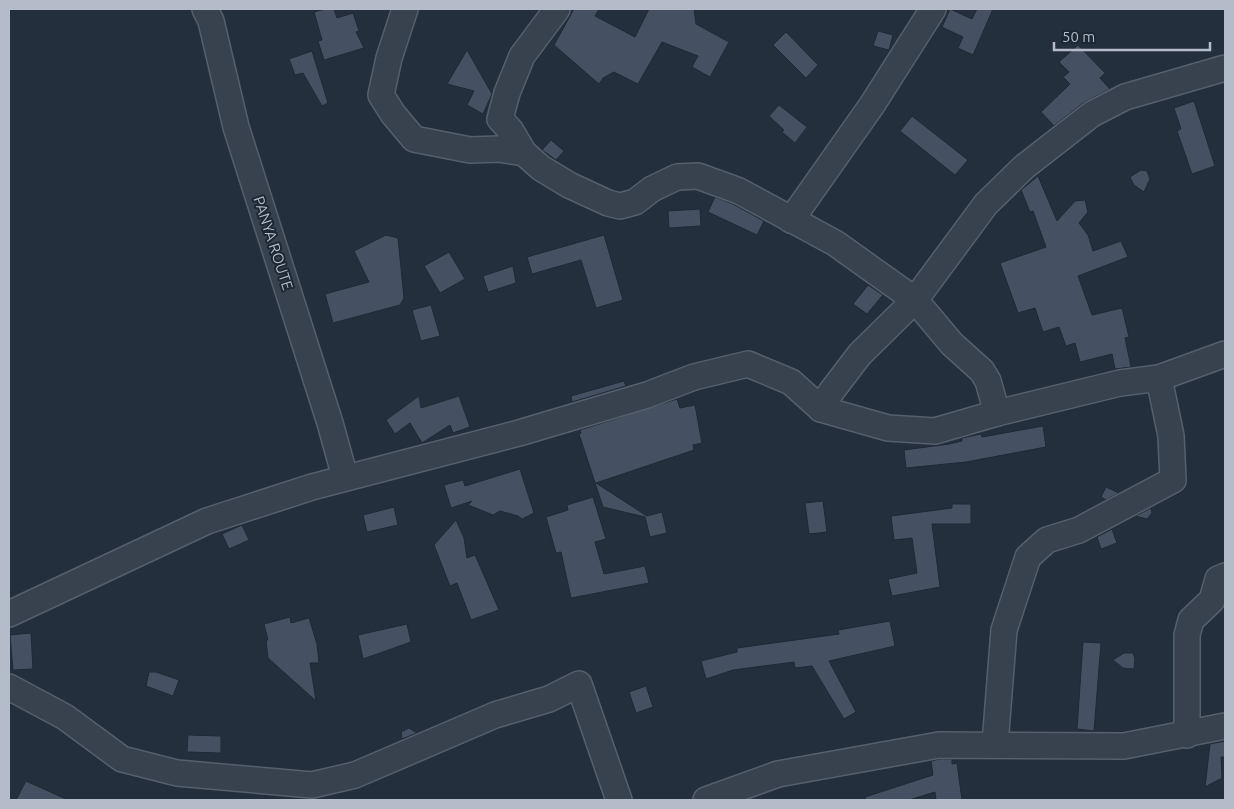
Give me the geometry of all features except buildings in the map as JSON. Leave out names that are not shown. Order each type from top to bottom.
[{"type":"street","name":"PANYA ROUTE","points":[[205,9],[211,21],[236,127],[330,423],[345,477]]},
{"type":"street","points":[[405,9],[389,58],[381,95],[393,114],[414,139],[470,150],[500,149],[524,152]]},
{"type":"street","points":[[556,9],[522,56],[507,93],[500,119],[511,131],[524,152],[541,168],[569,185],[608,203],[620,206],[635,202],[652,189],[677,177],[698,176],[738,191],[835,243],[915,300],[952,344],[982,371],[988,381],[997,413]]},
{"type":"street","points":[[790,220],[872,105],[933,9]]},
{"type":"street","points":[[821,409],[831,392],[860,354],[915,300],[986,204],[1024,167],[1092,114],[1125,97],[1225,68]]},
{"type":"street","points":[[9,614],[207,521],[345,477],[520,433],[647,395],[694,377],[748,364],[791,382],[821,409],[888,428],[935,431],[997,413],[1120,383],[1159,378],[1225,354]]},
{"type":"street","points":[[995,744],[1004,630],[1028,556],[1047,540],[1079,530],[1173,480],[1171,436],[1159,378]]},
{"type":"street","points":[[1187,734],[1189,627],[1191,620],[1212,600],[1218,578],[1225,576]]},
{"type":"street","points":[[9,687],[65,717],[122,759],[178,773],[312,784],[355,775],[495,715],[549,699],[579,684],[619,800]]},
{"type":"street","points":[[706,800],[778,774],[939,745],[1124,746],[1225,726]]}]
